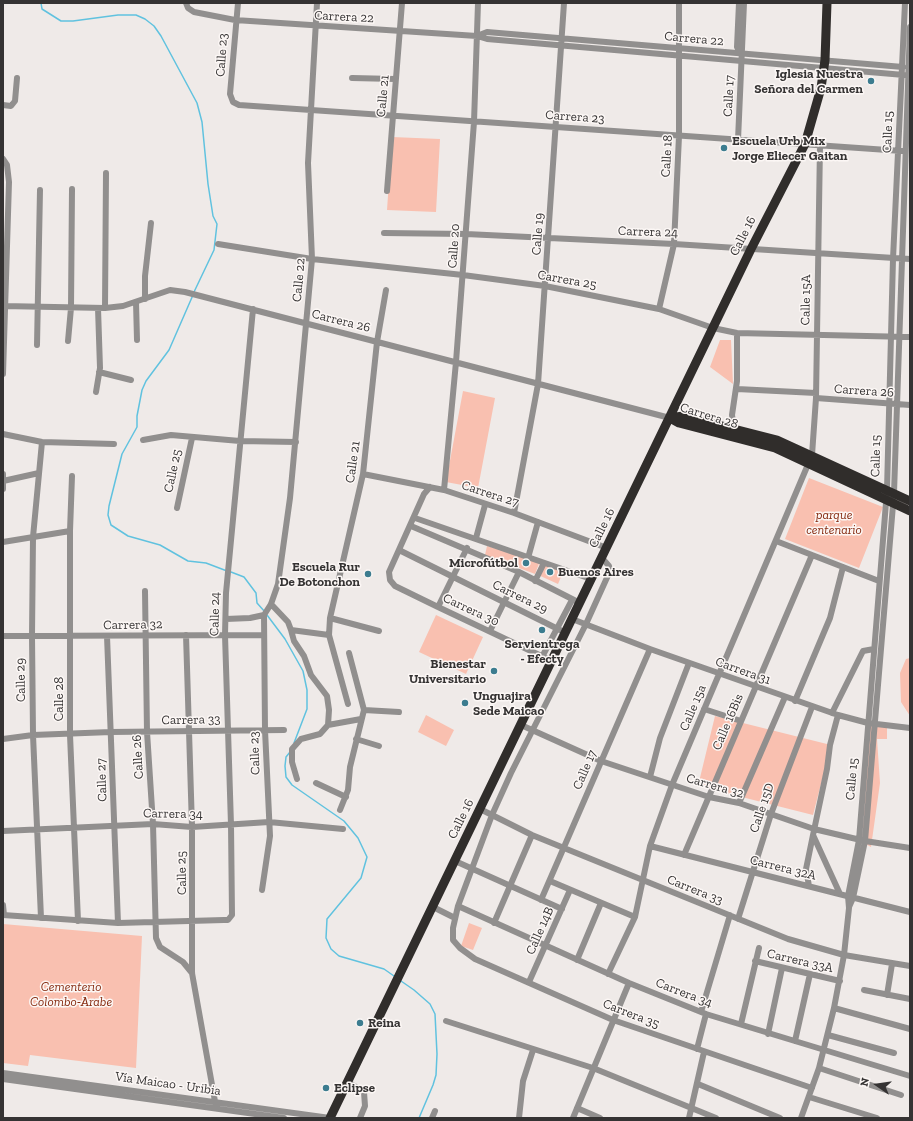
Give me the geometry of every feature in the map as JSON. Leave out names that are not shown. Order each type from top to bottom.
[{"type":"highway","name":"Calle 16","points":[[330,1118],[552,661],[562,630],[572,619],[576,601],[591,579],[607,548],[751,249],[804,144],[817,107],[824,64],[827,3]]},
{"type":"highway","name":"Carrera 28","points":[[670,418],[683,416],[777,440],[811,459],[890,496],[910,510]]},
{"type":"highway","name":"Carrera 28","points":[[670,418],[679,424],[775,448],[811,459]]},
{"type":"highway","name":"Carrera 28","points":[[890,496],[910,501]]},
{"type":"street","name":"Calle 23","points":[[238,3],[235,20],[230,94],[233,102],[239,105]]},
{"type":"street","name":"Calle 22","points":[[264,615],[271,604],[278,584],[296,442],[312,259],[308,163],[317,3]]},
{"type":"street","name":"Calle 21","points":[[387,191],[402,3]]},
{"type":"street","name":"Calle 20","points":[[444,490],[456,362],[474,122],[478,3]]},
{"type":"street","name":"Calle 19","points":[[514,513],[538,384],[564,3]]},
{"type":"street","name":"Calle 18","points":[[659,309],[674,244],[679,136],[679,3]]},
{"type":"street","name":"Calle 17","points":[[739,3],[737,48],[741,54]]},
{"type":"street","name":"Calle 17","points":[[738,140],[744,3]]},
{"type":"street","name":"Calle 15","points":[[862,840],[868,723],[879,581],[890,496],[889,404],[893,259],[900,67],[905,3]]},
{"type":"street","name":"Carrera 22","points":[[187,6],[194,12],[235,20],[400,30],[477,36],[487,39],[678,48],[741,54],[909,75]]},
{"type":"street","name":"Calle 15","points":[[801,1118],[819,1068],[840,981],[849,908],[862,840],[875,724],[896,404],[908,151],[910,27]]},
{"type":"street","name":"Carrera 22","points":[[562,42],[741,61],[909,68]]},
{"type":"street","points":[[3,105],[11,106],[15,101],[17,78]]},
{"type":"street","points":[[352,78],[395,79]]},
{"type":"street","name":"Carrera 23","points":[[239,105],[908,151]]},
{"type":"street","name":"Calle 15A","points":[[811,459],[816,396],[820,145]]},
{"type":"street","points":[[3,159],[8,165],[9,182],[3,374]]},
{"type":"street","points":[[96,392],[99,372],[106,173]]},
{"type":"street","points":[[68,341],[71,308],[72,189]]},
{"type":"street","points":[[37,345],[40,190]]},
{"type":"street","points":[[145,299],[145,276],[152,223]]},
{"type":"street","name":"Carrera 24","points":[[384,233],[466,234],[674,244],[910,259]]},
{"type":"street","name":"Carrera 25","points":[[218,244],[312,259],[463,275],[545,286],[659,309],[713,328],[737,333],[910,337]]},
{"type":"street","name":"Carrera 26","points":[[4,306],[101,308],[123,306],[170,290],[185,292],[670,418]]},
{"type":"street","name":"Calle 21","points":[[348,704],[329,634],[330,618],[364,474],[377,342],[386,290]]},
{"type":"street","points":[[136,302],[136,340]]},
{"type":"street","name":"Calle 24","points":[[193,921],[228,920],[232,915],[231,825],[225,635],[228,558],[252,309]]},
{"type":"street","points":[[734,429],[732,415],[737,389],[737,333]]},
{"type":"street","points":[[99,372],[131,380]]},
{"type":"street","name":"Carrera 26","points":[[737,389],[910,405]]},
{"type":"street","points":[[3,434],[42,442],[114,444]]},
{"type":"street","points":[[143,440],[171,435],[240,441],[296,442]]},
{"type":"street","name":"Calle 25","points":[[177,508],[192,438]]},
{"type":"street","name":"Calle 29","points":[[41,918],[33,735],[32,636],[33,537],[42,442]]},
{"type":"street","name":"Calle 15a","points":[[608,974],[635,917],[650,846],[672,785],[811,459]]},
{"type":"street","points":[[3,480],[39,473]]},
{"type":"street","points":[[3,474],[3,489]]},
{"type":"street","name":"Carrera 27","points":[[364,474],[444,490],[485,505],[514,513],[607,548]]},
{"type":"street","name":"Calle 28","points":[[72,476],[69,636],[70,735],[78,921]]},
{"type":"street","points":[[399,550],[415,518],[424,494],[430,487]]},
{"type":"street","points":[[476,538],[485,505]]},
{"type":"street","points":[[415,518],[591,579]]},
{"type":"street","points":[[528,558],[538,522]]},
{"type":"street","points":[[411,526],[467,548],[576,601]]},
{"type":"street","points":[[3,542],[70,532]]},
{"type":"street","points":[[776,541],[879,581]]},
{"type":"street","points":[[438,607],[467,548]]},
{"type":"street","name":"Carrera 30","points":[[399,550],[389,572],[390,580],[395,586],[552,661]]},
{"type":"street","name":"Carrera 29","points":[[399,550],[562,630]]},
{"type":"street","name":"Calle 16Bis","points":[[684,855],[812,555]]},
{"type":"street","points":[[433,907],[455,918],[471,869],[492,815],[532,731],[586,624],[610,570],[609,566],[602,558]]},
{"type":"street","points":[[535,581],[544,563]]},
{"type":"street","points":[[795,701],[830,618],[844,567]]},
{"type":"street","points":[[490,631],[519,572]]},
{"type":"street","name":"Calle 26","points":[[145,591],[147,732],[153,824],[156,938],[160,947],[183,962],[192,973]]},
{"type":"street","name":"Calle 16","points":[[542,657],[562,630],[576,601]]},
{"type":"street","points":[[271,604],[288,622],[294,641],[304,656],[311,674],[326,696],[329,710],[328,724],[320,734],[301,738],[292,749],[292,762],[297,779]]},
{"type":"street","name":"Calle 23","points":[[262,890],[269,849],[265,730],[264,615]]},
{"type":"street","points":[[226,619],[250,618],[264,615]]},
{"type":"street","points":[[330,618],[379,631]]},
{"type":"street","name":"Carrera 31","points":[[572,619],[650,649],[812,707],[868,723],[910,728]]},
{"type":"street","points":[[291,630],[329,634]]},
{"type":"street","name":"Carrera 32","points":[[3,636],[107,636],[146,634],[264,635]]},
{"type":"street","name":"Calle 25","points":[[186,635],[192,827],[192,973],[216,1104]]},
{"type":"street","name":"Calle 27","points":[[107,636],[118,923]]},
{"type":"street","name":"Calle 17","points":[[541,900],[650,649]]},
{"type":"street","points":[[809,886],[806,869],[827,769],[835,714],[863,651],[874,649]]},
{"type":"street","points":[[340,810],[346,797],[356,739],[364,710],[349,653]]},
{"type":"street","points":[[650,776],[660,738],[689,663]]},
{"type":"street","points":[[739,803],[785,697]]},
{"type":"street","name":"Calle 15D","points":[[738,919],[771,814],[812,707]]},
{"type":"street","points":[[704,709],[741,721]]},
{"type":"street","points":[[364,710],[399,712]]},
{"type":"street","points":[[328,724],[361,719]]},
{"type":"street","name":"Carrera 32","points":[[521,725],[601,761],[650,776],[709,797],[739,803],[771,814],[813,832],[910,848]]},
{"type":"street","name":"Carrera 33","points":[[3,739],[33,735],[70,735],[111,732],[284,730]]},
{"type":"street","points":[[356,739],[379,746]]},
{"type":"street","points":[[316,783],[346,797]]},
{"type":"street","name":"Carrera 33","points":[[480,809],[532,835],[788,939],[844,955],[910,966]]},
{"type":"street","name":"Carrera 34","points":[[3,831],[153,824],[192,827],[269,822],[343,829]]},
{"type":"street","points":[[813,832],[840,894]]},
{"type":"street","points":[[494,923],[532,835]]},
{"type":"street","name":"Carrera 32A","points":[[650,846],[910,912]]},
{"type":"street","points":[[455,861],[562,909]]},
{"type":"street","points":[[550,881],[635,917]]},
{"type":"street","name":"Calle 14B","points":[[529,982],[570,890]]},
{"type":"street","points":[[577,960],[601,903]]},
{"type":"street","points":[[3,905],[3,915],[118,923],[193,921]]},
{"type":"street","name":"Carrera 34","points":[[458,906],[608,974],[704,1013],[768,1034],[824,1049],[910,1076]]},
{"type":"street","points":[[697,1049],[704,1013],[730,916]]},
{"type":"street","name":"Carrera 35","points":[[455,918],[453,940],[460,948],[475,959],[613,1020],[812,1088]]},
{"type":"street","points":[[741,1024],[754,961],[759,948]]},
{"type":"street","name":"Carrera 33A","points":[[754,961],[840,981]]},
{"type":"street","points":[[887,994],[892,964]]},
{"type":"street","points":[[768,1034],[782,968]]},
{"type":"street","points":[[795,1041],[810,974]]},
{"type":"street","points":[[573,1118],[629,983]]},
{"type":"street","points":[[864,990],[910,999]]},
{"type":"street","points":[[834,1008],[910,1029]]},
{"type":"street","points":[[446,1021],[593,1068],[713,1118]]},
{"type":"street","points":[[828,1035],[894,1053]]},
{"type":"street","points":[[519,1118],[523,1081],[533,1050]]},
{"type":"street","points":[[689,1118],[698,1084],[704,1052]]},
{"type":"street","points":[[819,1068],[901,1095]]},
{"type":"street","name":"Vía Maicao - Uribia","points":[[3,1073],[216,1104],[284,1118]]},
{"type":"street","name":"Vía Maicao - Uribia","points":[[3,1079],[330,1118]]},
{"type":"street","points":[[348,1082],[364,1092],[365,1106],[360,1118]]},
{"type":"street","points":[[698,1084],[780,1118]]},
{"type":"street","points":[[809,1097],[877,1118]]},
{"type":"street","points":[[577,1108],[600,1118]]},
{"type":"street","points":[[432,1118],[435,1111]]},
{"type":"green space","points":[[392,137],[440,139],[436,212],[387,210]]},
{"type":"green space","points":[[720,340],[731,340],[733,384],[710,367]]},
{"type":"green space","points":[[463,391],[495,398],[478,488],[446,482]]},
{"type":"green space","name":"parque centenario","points":[[809,478],[883,507],[859,568],[785,539]]},
{"type":"green space","points":[[487,546],[540,561],[535,574],[485,555]]},
{"type":"green space","name":"Buenos Aires","points":[[541,561],[564,570],[558,584],[536,574]]},
{"type":"green space","points":[[436,615],[483,637],[466,674],[419,652]]},
{"type":"green space","points":[[910,658],[910,716],[901,702],[900,673],[906,659]]},
{"type":"green space","points":[[426,715],[454,730],[446,746],[418,732]]},
{"type":"green space","points":[[715,716],[831,745],[813,815],[698,786]]},
{"type":"green space","points":[[887,723],[887,739],[877,739],[880,783],[871,847],[862,842],[870,725]]},
{"type":"green space","points":[[469,923],[482,928],[473,950],[461,946]]},
{"type":"green space","name":"Cementerio Colombo-Arabe","points":[[3,924],[142,936],[136,1068],[30,1055],[28,1066],[3,1063]]},
{"type":"waterway","points":[[41,3],[42,9],[61,21],[73,21],[118,15],[136,15],[145,19],[154,26],[161,36],[197,103],[202,122],[208,184],[213,216],[217,224],[214,250],[194,292]]},
{"type":"waterway","points":[[193,295],[169,350],[146,381],[142,390],[137,416],[137,427],[122,454],[108,515],[111,525],[128,536],[160,545],[188,561],[206,563],[227,571]]},
{"type":"waterway","points":[[231,572],[244,577],[256,593],[257,603],[265,612]]},
{"type":"waterway","points":[[267,615],[285,639],[303,671],[307,690],[307,709],[294,743]]},
{"type":"waterway","points":[[290,752],[286,757],[286,777],[292,785],[344,821],[358,838],[367,857],[361,878],[327,919],[326,938],[331,949],[339,956],[384,969],[394,976]]},
{"type":"waterway","points":[[401,981],[430,1004],[435,1014],[437,1054],[436,1075],[419,1118]]},
{"type":"place","name":"Iglesia Nuestra Señora del Carmen","points":[[871,81]]},
{"type":"place","name":"Escuela Urb Mix Jorge Eliecer Gaitan","points":[[724,148]]},
{"type":"place","name":"Microfútbol","points":[[526,563]]},
{"type":"place","name":"Buenos Aires","points":[[550,572]]},
{"type":"place","name":"Escuela Rur De Botonchon","points":[[368,574]]},
{"type":"place","name":"Servientrega - Efecty","points":[[542,630]]},
{"type":"place","name":"Bienestar Universitario","points":[[494,671]]},
{"type":"place","name":"Unguajira Sede Maicao","points":[[465,703]]},
{"type":"place","name":"Reina","points":[[360,1023]]},
{"type":"place","name":"Eclipse","points":[[326,1088]]}]
